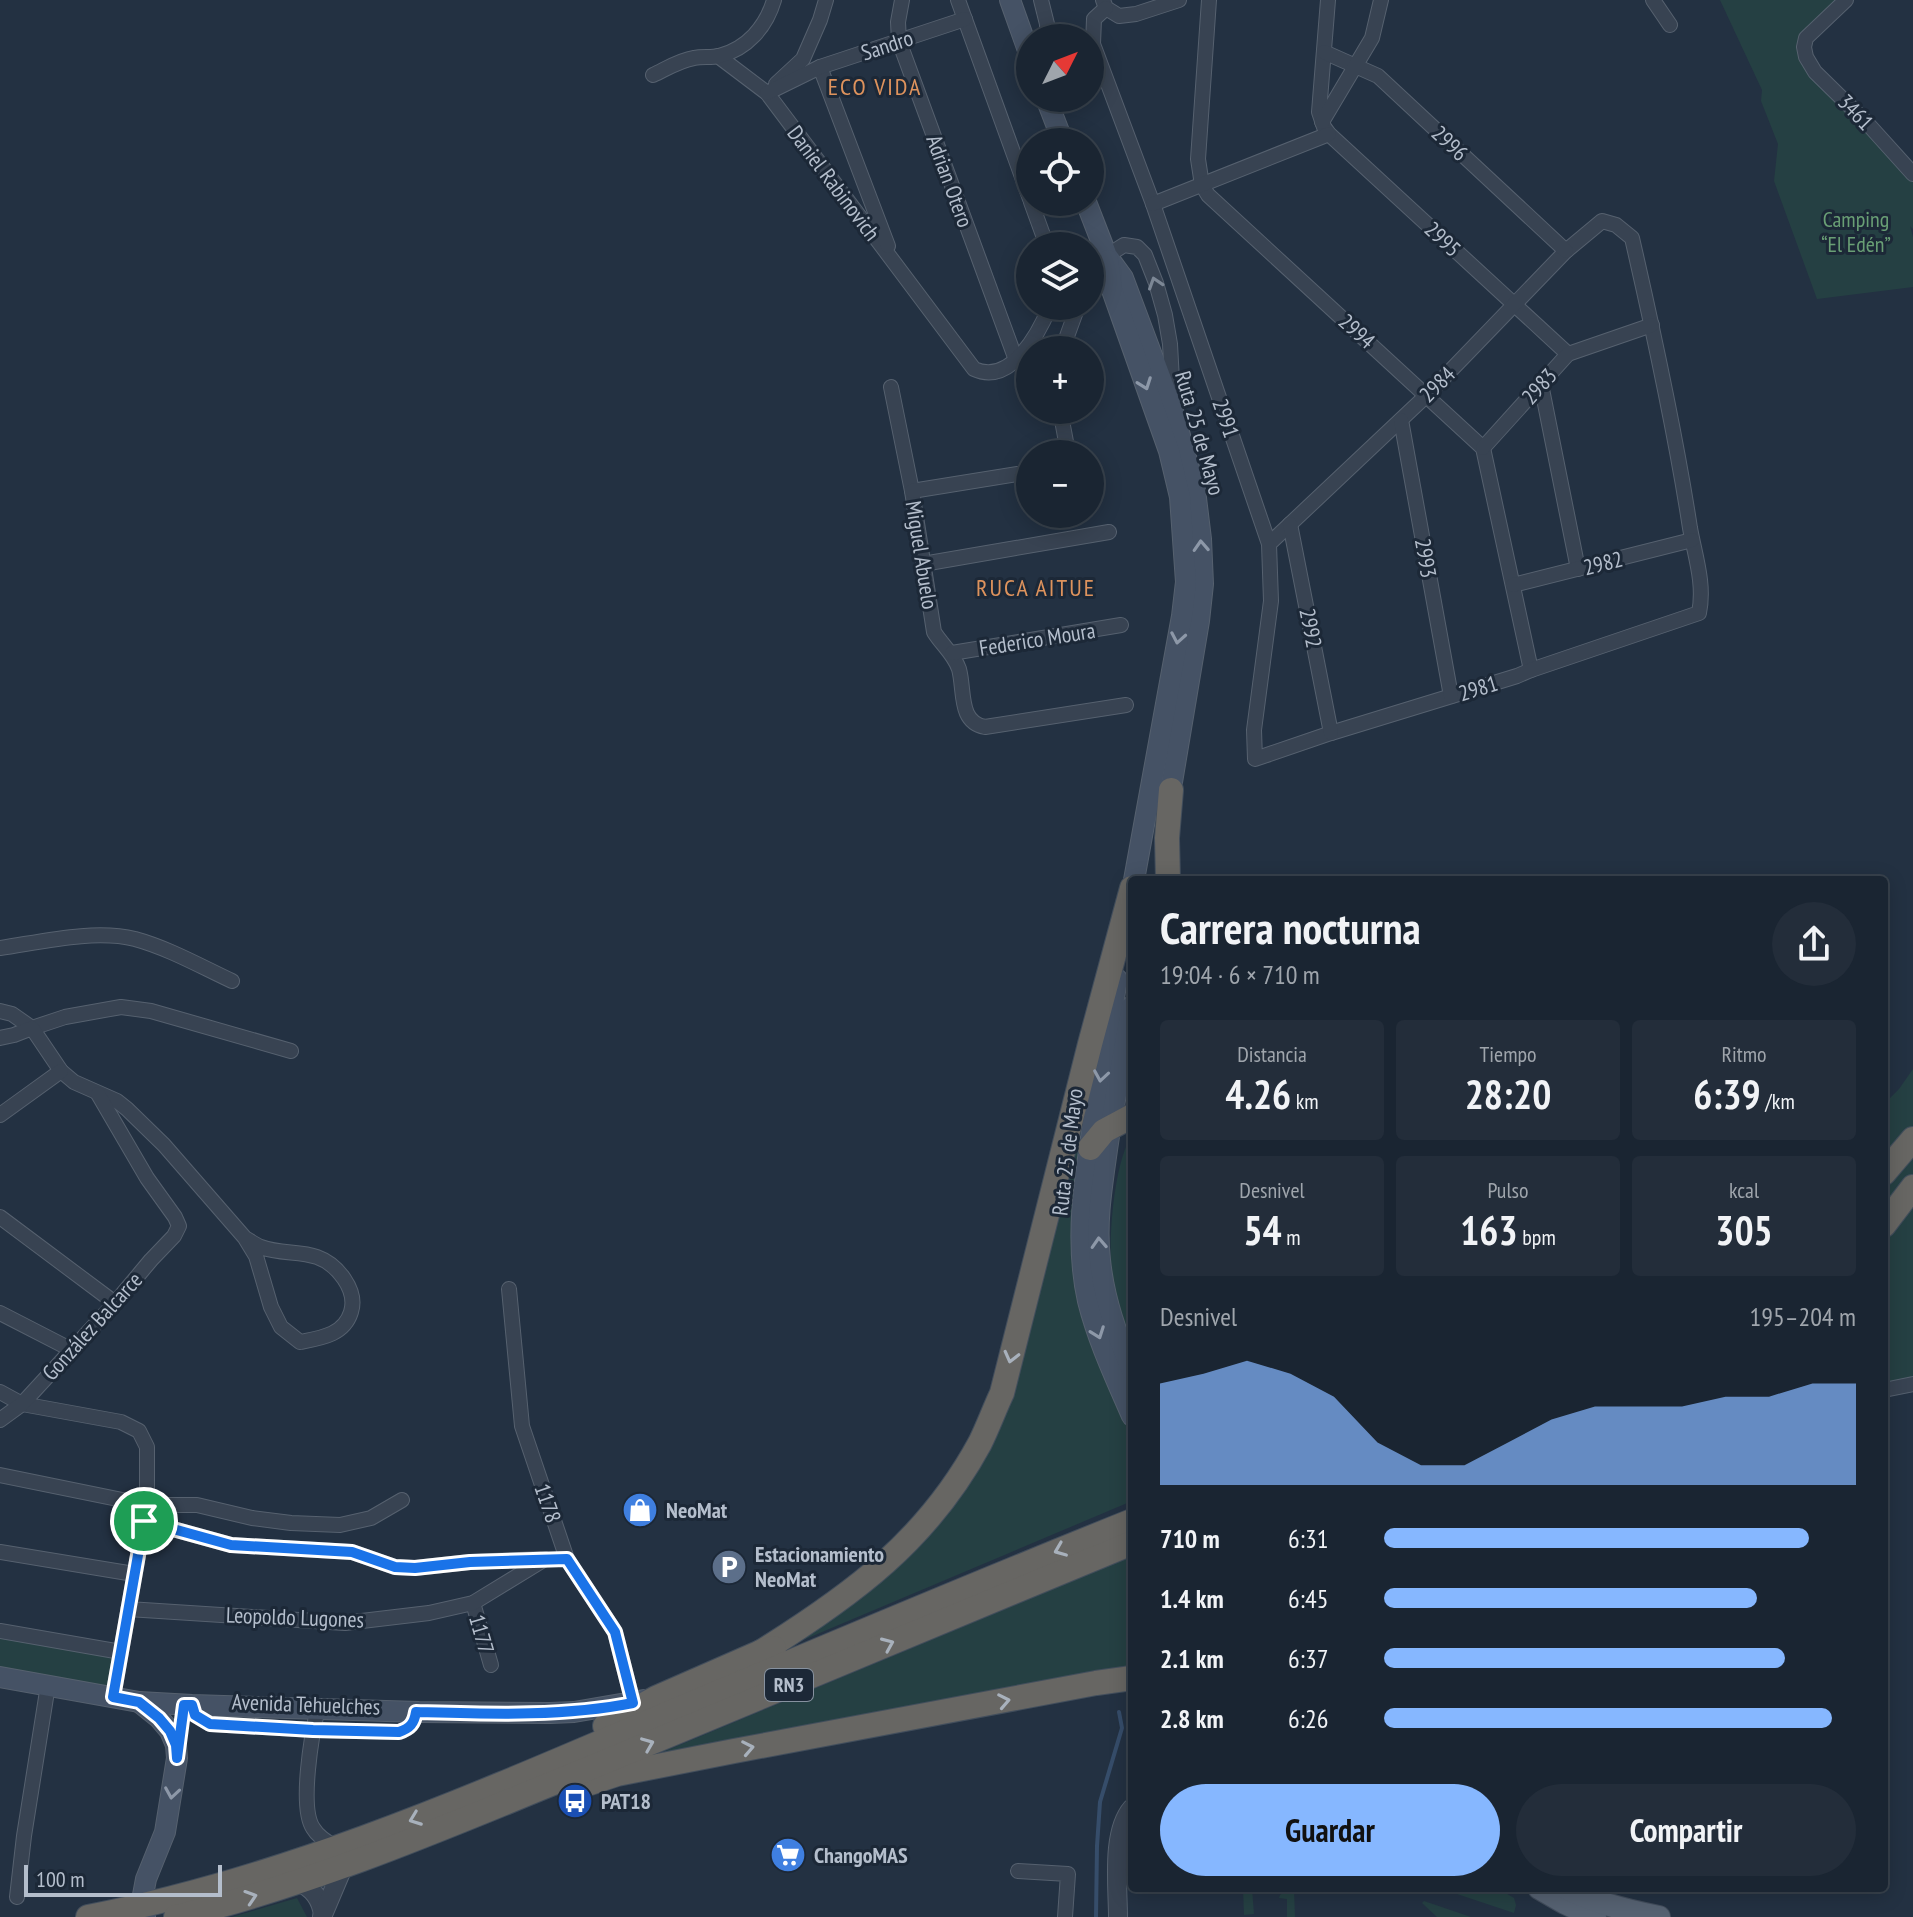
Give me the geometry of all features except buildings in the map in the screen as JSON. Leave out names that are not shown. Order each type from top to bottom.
[{"type":"highway","points":[[1168,876],[1171,790]]},
{"type":"highway","points":[[761,1652],[842,1599],[890,1560],[936,1509],[981,1440],[1002,1393],[1128,903]]},
{"type":"highway","points":[[1090,1148],[1097,1137],[1121,1121]]},
{"type":"highway","points":[[1888,1189],[1894,1169],[1913,1139]]},
{"type":"highway","points":[[1888,1220],[1913,1187]]},
{"type":"highway","name":"RN3","points":[[340,1857],[488,1790],[915,1608],[1128,1523]]},
{"type":"highway","name":"RN3","points":[[88,1917],[144,1912],[298,1872],[446,1827],[1128,1545]]},
{"type":"highway","points":[[488,1790],[644,1700],[761,1652],[915,1608]]},
{"type":"highway","points":[[446,1827],[617,1774],[1128,1679]]},
{"type":"highway","name":"RN3","points":[[176,1917],[227,1905],[298,1872]]},
{"type":"main road","points":[[1014,1],[1021,24]]},
{"type":"main road","name":"Ruta 25 de Mayo","points":[[1104,264],[1123,278],[1174,414],[1195,490],[1201,539],[1203,584],[1199,621],[1156,876]]},
{"type":"main road","points":[[1104,272],[1169,451],[1180,497],[1185,546],[1186,582],[1182,616],[1135,876]]},
{"type":"main road","name":"Ruta 25 de Mayo","points":[[1128,913],[1090,1148],[1081,1246],[1094,1323],[1128,1406]]},
{"type":"main road","name":"Ruta 25 de Mayo","points":[[1128,1048],[1121,1121],[1098,1213],[1100,1260],[1111,1316],[1128,1361]]},
{"type":"main road","name":"Avenida Tehuelches","points":[[0,1677],[139,1702],[188,1705],[550,1713],[644,1700]]},
{"type":"main road","points":[[139,1702],[170,1731],[177,1758]]},
{"type":"main road","points":[[144,1912],[146,1879],[165,1832],[188,1705]]},
{"type":"main road","points":[[1546,1892],[1595,1917]]},
{"type":"main road","points":[[1575,1892],[1629,1911],[1659,1917]]},
{"type":"street","points":[[653,75],[692,58],[718,56],[745,46],[770,12],[774,0]]},
{"type":"street","points":[[767,93],[803,59],[826,0]]},
{"type":"street","name":"Adrian Otero","points":[[902,0],[899,41],[1016,360]]},
{"type":"street","points":[[958,0],[1016,162]]},
{"type":"street","points":[[1041,0],[1047,24]]},
{"type":"street","points":[[1104,4],[1119,16],[1136,14],[1179,0]]},
{"type":"street","points":[[1202,185],[1198,159],[1209,0]]},
{"type":"street","points":[[1326,128],[1319,112],[1328,0]]},
{"type":"street","points":[[1153,204],[1326,128],[1372,38],[1381,0]]},
{"type":"street","points":[[1653,0],[1670,25]]},
{"type":"street","name":"3461","points":[[1846,0],[1806,38],[1806,57],[1815,72],[1913,174]]},
{"type":"street","name":"2991","points":[[1104,4],[1094,19],[1093,44],[1153,204],[1269,544],[1271,601],[1254,730],[1255,759]]},
{"type":"street","name":"Sandro","points":[[767,93],[820,67],[965,19]]},
{"type":"street","name":"2996","points":[[1324,52],[1378,76],[1566,251]]},
{"type":"street","name":"Daniel Rabinovich","points":[[718,56],[767,93],[974,369],[983,373],[1002,369],[1016,360]]},
{"type":"street","points":[[820,67],[894,263]]},
{"type":"street","name":"2995","points":[[1326,128],[1568,354]]},
{"type":"street","name":"2994","points":[[1202,185],[1208,195],[1483,448]]},
{"type":"street","name":"2984","points":[[1269,544],[1427,395],[1566,251],[1602,221],[1616,225],[1632,238],[1652,325]]},
{"type":"street","points":[[1104,257],[1124,245],[1137,247],[1145,255],[1165,315],[1174,414]]},
{"type":"street","points":[[1652,325],[1677,444],[1692,540]]},
{"type":"street","name":"2983","points":[[1483,448],[1568,354],[1652,325]]},
{"type":"street","points":[[1541,384],[1578,569]]},
{"type":"street","name":"Miguel Abuelo","points":[[891,387],[912,491],[934,632],[952,653],[959,669],[967,717],[974,725],[985,727],[1126,705]]},
{"type":"street","name":"2993","points":[[1401,420],[1451,696]]},
{"type":"street","points":[[1483,448],[1531,670]]},
{"type":"street","points":[[912,491],[1016,474]]},
{"type":"street","name":"2992","points":[[1290,524],[1331,733]]},
{"type":"street","points":[[923,564],[1109,532]]},
{"type":"street","name":"2982","points":[[1513,585],[1692,540]]},
{"type":"street","name":"2981","points":[[1255,759],[1517,676],[1699,613],[1701,580],[1692,540]]},
{"type":"street","name":"Federico Moura","points":[[952,653],[1121,625]]},
{"type":"street","points":[[0,948],[93,935],[133,939],[232,981]]},
{"type":"street","points":[[0,1038],[65,1017],[121,1007],[151,1011],[291,1051]]},
{"type":"street","points":[[0,1011],[12,1014],[32,1028],[61,1071],[74,1082],[117,1101],[164,1145],[245,1238],[256,1256],[271,1307],[281,1327],[300,1342],[325,1338],[342,1328],[351,1313],[353,1302],[350,1287],[333,1268],[320,1258],[262,1248],[245,1238]]},
{"type":"street","points":[[0,1115],[61,1071]]},
{"type":"street","name":"González Balcarce","points":[[0,1420],[22,1404],[72,1350],[174,1236],[179,1226],[97,1093]]},
{"type":"street","points":[[0,1217],[115,1303]]},
{"type":"street","name":"1178","points":[[509,1289],[522,1426],[567,1559],[615,1632],[644,1700]]},
{"type":"street","points":[[0,1313],[72,1350]]},
{"type":"street","points":[[1888,1390],[1912,1389]]},
{"type":"street","points":[[0,1392],[22,1404],[121,1422],[139,1431],[147,1447],[147,1505],[113,1697]]},
{"type":"street","points":[[0,1475],[147,1505],[197,1505],[291,1523],[340,1525],[371,1518],[402,1500]]},
{"type":"street","points":[[144,1521],[231,1545],[352,1552],[395,1567],[567,1559]]},
{"type":"street","points":[[0,1552],[134,1574]]},
{"type":"street","name":"Leopoldo Lugones","points":[[128,1609],[345,1623],[429,1613],[473,1603],[545,1559]]},
{"type":"street","name":"1177","points":[[473,1603],[491,1665]]},
{"type":"street","points":[[0,1631],[121,1652]]},
{"type":"street","points":[[17,1897],[48,1685]]},
{"type":"street","name":"Avenida Tehuelches","points":[[188,1705],[195,1715],[210,1724],[313,1730],[399,1732],[415,1721],[416,1712]]},
{"type":"street","points":[[318,1708],[308,1768],[311,1826],[298,1872],[315,1893],[322,1907],[322,1916]]},
{"type":"street","points":[[1118,1917],[1118,1847],[1120,1828],[1128,1813]]},
{"type":"street","points":[[311,1826],[340,1857],[322,1916]]},
{"type":"street","points":[[1018,1871],[1068,1874],[1065,1917]]},
{"type":"green space","name":"Camping “El Edén”","points":[[1720,0],[1846,0],[1806,37],[1806,57],[1913,174],[1913,229],[1910,226],[1913,237],[1913,287],[1817,299],[1774,181],[1778,144],[1761,101],[1762,90]]},
{"type":"green space","points":[[1106,1001],[1074,1200],[1072,1268],[1078,1306],[1089,1341],[1128,1425],[1128,1503],[796,1643],[980,1450]]},
{"type":"green space","points":[[1913,1069],[1913,1384],[1888,1389],[1888,1100]]},
{"type":"green space","points":[[1128,1142],[1128,1343],[1115,1291],[1111,1249],[1117,1178]]},
{"type":"green space","points":[[1128,1558],[1128,1670],[627,1767]]},
{"type":"green space","points":[[0,1630],[121,1652],[113,1697],[0,1677]]},
{"type":"green space","points":[[1243,1892],[1252,1892],[1254,1914],[1244,1915]]},
{"type":"green space","points":[[1294,1892],[1295,1917],[1287,1917],[1287,1899],[1279,1898],[1280,1895]]},
{"type":"green space","points":[[1504,1892],[1514,1898],[1514,1913],[1457,1894]]},
{"type":"green space","points":[[297,1898],[307,1917],[232,1917]]},
{"type":"green space","points":[[1424,1901],[1471,1917],[1437,1917],[1422,1903]]},
{"type":"waterway","points":[[1096,1917],[1100,1802],[1122,1728],[1119,1712]]},
{"type":"place","name":"NeoMat","points":[[640,1510]]},
{"type":"place","name":"Estacionamiento NeoMat","points":[[729,1567]]},
{"type":"place","name":"PAT18","points":[[575,1801]]},
{"type":"place","name":"ChangoMAS","points":[[788,1855]]},
{"type":"district","name":"ECO VIDA","points":[[875,86]]},
{"type":"district","name":"RUCA AITUE","points":[[1036,587]]},
{"type":"route","points":[[144,1521],[231,1545],[352,1552],[395,1567],[567,1559],[615,1632],[633,1703],[550,1713],[416,1712],[415,1721],[399,1732],[210,1724],[195,1715],[192,1705],[184,1705],[177,1758],[170,1731],[159,1718],[139,1702],[113,1697],[144,1521]]}]
